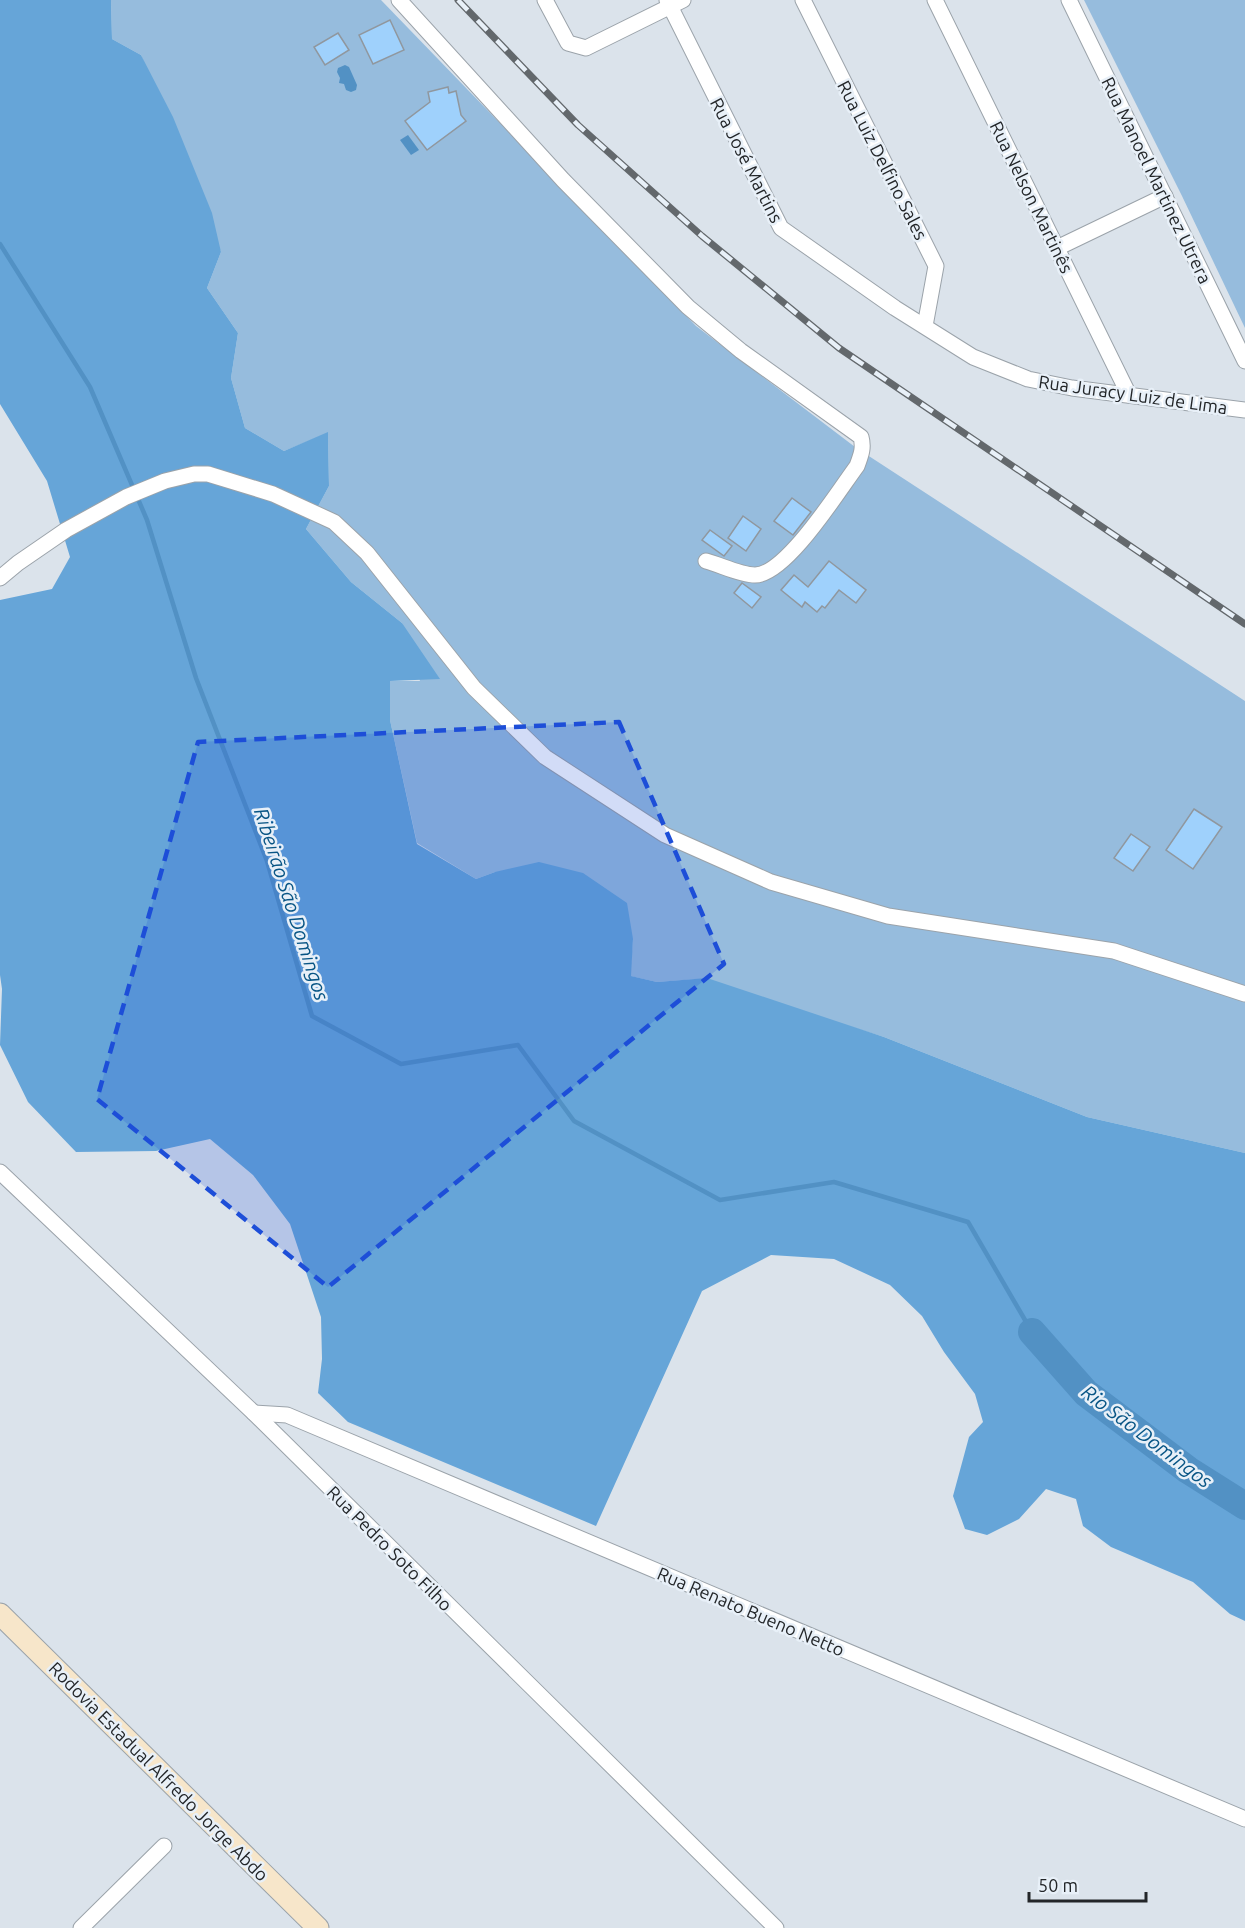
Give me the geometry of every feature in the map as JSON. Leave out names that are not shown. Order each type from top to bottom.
[{"type":"main road","name":"Rodovia Estadual Alfredo Jorge Abdo","points":[[0,1614],[318,1928]]},
{"type":"street","points":[[399,0],[562,180],[688,307],[741,351],[861,437],[862,454],[857,466],[796,549],[764,573],[754,575],[706,561]]},
{"type":"street","points":[[545,0],[568,43],[586,48],[674,2]]},
{"type":"street","name":"Rua Luiz Delfino Sales","points":[[803,0],[936,266],[925,326]]},
{"type":"street","name":"Rua Nelson Martinês","points":[[935,0],[1129,395]]},
{"type":"street","name":"Rua Manoel Martinez Utrera","points":[[1069,0],[1245,361]]},
{"type":"street","name":"Rua José Martins","points":[[674,2],[781,228],[895,308]]},
{"type":"street","points":[[1057,248],[1165,196]]},
{"type":"street","name":"Rua Juracy Luiz de Lima","points":[[895,308],[973,357],[1028,379],[1072,388],[1245,410]]},
{"type":"street","points":[[0,578],[66,530],[126,497],[165,481],[194,474],[208,474],[273,494],[334,522],[367,554],[474,688],[545,757],[665,836],[771,882],[888,916],[1114,951],[1245,994]]},
{"type":"street","name":"Rua Pedro Soto Filho","points":[[0,1172],[254,1413],[776,1928]]},
{"type":"street","name":"Rua Renato Bueno Netto","points":[[254,1413],[287,1415],[1245,1819]]},
{"type":"street","points":[[81,1928],[164,1846]]},
{"type":"highlighted area","points":[[619,722],[724,964],[328,1287],[97,1099],[198,742]]},
{"type":"shaded area","points":[[0,0],[111,0],[112,39],[141,55],[173,117],[212,213],[221,252],[207,288],[238,333],[231,378],[245,428],[284,451],[328,432],[329,486],[306,529],[351,582],[402,623],[440,679],[390,681],[390,720],[417,844],[476,879],[495,872],[539,862],[583,873],[627,903],[633,939],[631,976],[657,982],[707,978],[884,1037],[1087,1117],[1245,1153],[1245,1621],[1230,1614],[1193,1582],[1111,1547],[1083,1526],[1076,1499],[1046,1489],[1019,1519],[987,1535],[965,1529],[953,1496],[969,1437],[983,1422],[975,1394],[944,1352],[922,1316],[890,1285],[834,1259],[771,1255],[702,1291],[596,1526],[348,1422],[318,1393],[322,1359],[321,1317],[290,1224],[253,1175],[210,1139],[156,1151],[76,1152],[28,1102],[0,1045],[2,989],[0,975],[0,600],[52,589],[70,557],[47,481],[0,404]]},
{"type":"shaded area","points":[[111,0],[381,0],[696,326],[855,447],[1245,701],[1245,1153],[1087,1117],[884,1037],[698,979],[657,982],[630,976],[633,939],[495,872],[476,879],[417,843],[390,720],[390,681],[420,681],[402,623],[351,582],[306,529],[329,486],[328,433],[284,451],[245,428],[231,378],[238,333],[207,288],[221,252],[141,55],[112,39]]},
{"type":"shaded area","points":[[1084,0],[1245,0],[1245,328],[1182,196]]},
{"type":"shaded area","points":[[345,65],[349,67],[357,85],[356,90],[351,92],[346,90],[344,84],[339,83],[338,68]]},
{"type":"shaded area","points":[[408,135],[419,150],[411,155],[400,140]]},
{"type":"building","points":[[390,20],[404,50],[373,64],[359,35]]},
{"type":"building","points":[[338,33],[349,50],[325,65],[314,47]]},
{"type":"building","points":[[448,87],[449,93],[456,91],[461,115],[466,121],[427,150],[405,121],[430,102],[428,92]]},
{"type":"building","points":[[792,498],[811,512],[793,535],[774,521]]},
{"type":"building","points":[[743,516],[761,529],[746,551],[728,538]]},
{"type":"building","points":[[710,530],[732,546],[724,556],[702,540]]},
{"type":"building","points":[[829,561],[866,590],[856,603],[839,590],[825,608],[822,606],[817,612],[805,602],[802,607],[781,590],[794,575],[808,587]]},
{"type":"building","points":[[742,583],[761,597],[752,608],[734,593]]},
{"type":"building","points":[[1194,809],[1222,827],[1193,869],[1166,850]]},
{"type":"building","points":[[1131,834],[1150,847],[1133,871],[1114,858]]},
{"type":"waterway","name":"Ribeirão São Domingos","points":[[0,244],[90,387],[147,520],[196,678],[267,861],[312,1016],[401,1064],[518,1045],[574,1121],[720,1200],[834,1182],[968,1222],[1032,1332]]},
{"type":"waterway","name":"Rio São Domingos","points":[[1032,1332],[1086,1393],[1188,1470],[1245,1506]]},
{"type":"railway","points":[[458,0],[578,125],[702,236],[839,348],[1245,624]]}]
